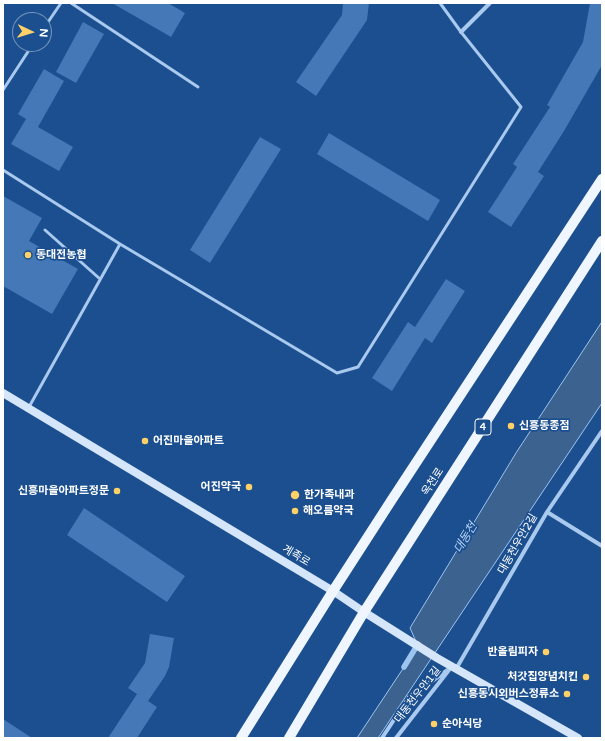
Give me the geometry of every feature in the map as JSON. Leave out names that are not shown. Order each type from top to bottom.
[{"type":"main road","points":[[241,738],[333,591],[602,179]]},
{"type":"main road","name":"옥천로","points":[[289,738],[364,612],[602,241]]},
{"type":"main road","name":"계족로","points":[[3,393],[333,591],[436,658],[578,738]]},
{"type":"street","points":[[461,32],[490,3]]},
{"type":"street","name":"대동천우안2길","points":[[454,668],[547,512],[602,430]]},
{"type":"street","points":[[547,512],[602,546]]},
{"type":"street","name":"대동천우안1길","points":[[382,738],[410,697],[454,668]]},
{"type":"street","name":"대동천우안1길","points":[[396,738],[454,668]]},
{"type":"lane","points":[[52,16],[60,3]]},
{"type":"lane","points":[[71,3],[198,87]]},
{"type":"lane","points":[[3,170],[120,244],[337,373],[358,367],[521,107],[461,32],[440,3]]},
{"type":"lane","points":[[3,90],[29,52]]},
{"type":"lane","points":[[46,230],[100,279]]},
{"type":"lane","points":[[28,409],[120,244]]},
{"type":"water","points":[[602,322],[602,403],[378,738],[357,738],[418,646],[410,628],[516,453]]},
{"type":"building","points":[[112,3],[168,3],[185,13],[171,37]]},
{"type":"building","points":[[343,3],[369,3],[367,20],[316,96],[296,82],[342,15]]},
{"type":"building","points":[[590,3],[602,3],[602,65],[564,131],[538,172],[544,176],[511,227],[488,212],[517,167],[513,164],[550,107],[547,105],[583,42]]},
{"type":"building","points":[[83,22],[104,34],[76,83],[56,72]]},
{"type":"building","points":[[44,69],[64,81],[38,127],[73,147],[59,171],[11,144],[26,119],[18,114]]},
{"type":"building","points":[[329,133],[440,200],[428,221],[317,154]]},
{"type":"building","points":[[260,137],[281,149],[210,263],[190,250]]},
{"type":"building","name":"동대전농협","points":[[3,196],[42,218],[29,241],[78,269],[52,314],[3,286]]},
{"type":"building","points":[[446,279],[465,291],[432,343],[425,338],[392,391],[372,378],[408,322],[415,327]]},
{"type":"building","points":[[84,508],[185,576],[167,602],[67,535]]},
{"type":"building","points":[[150,634],[174,638],[169,667],[165,676],[148,701],[157,707],[137,738],[108,738],[137,694],[128,688],[145,663]]},
{"type":"building","points":[[3,719],[32,738],[3,738]]},
{"type":"waterway","name":"대동천","points":[[404,667],[418,644]]},
{"type":"place","name":"동대전농협","points":[[28,255]]},
{"type":"place","name":"신흥동종점","points":[[511,426]]},
{"type":"place","name":"어진마을아파트","points":[[145,441]]},
{"type":"place","name":"어진약국","points":[[249,487]]},
{"type":"place","name":"신흥마을아파트정문","points":[[117,491]]},
{"type":"place","name":"한가족내과","points":[[295,495]]},
{"type":"place","name":"해오름약국","points":[[295,511]]},
{"type":"place","name":"반올림피자","points":[[546,652]]},
{"type":"place","name":"처갓집양념치킨","points":[[586,677]]},
{"type":"place","name":"신흥동시외버스정류소","points":[[567,694]]},
{"type":"place","name":"순아식당","points":[[434,724]]}]
